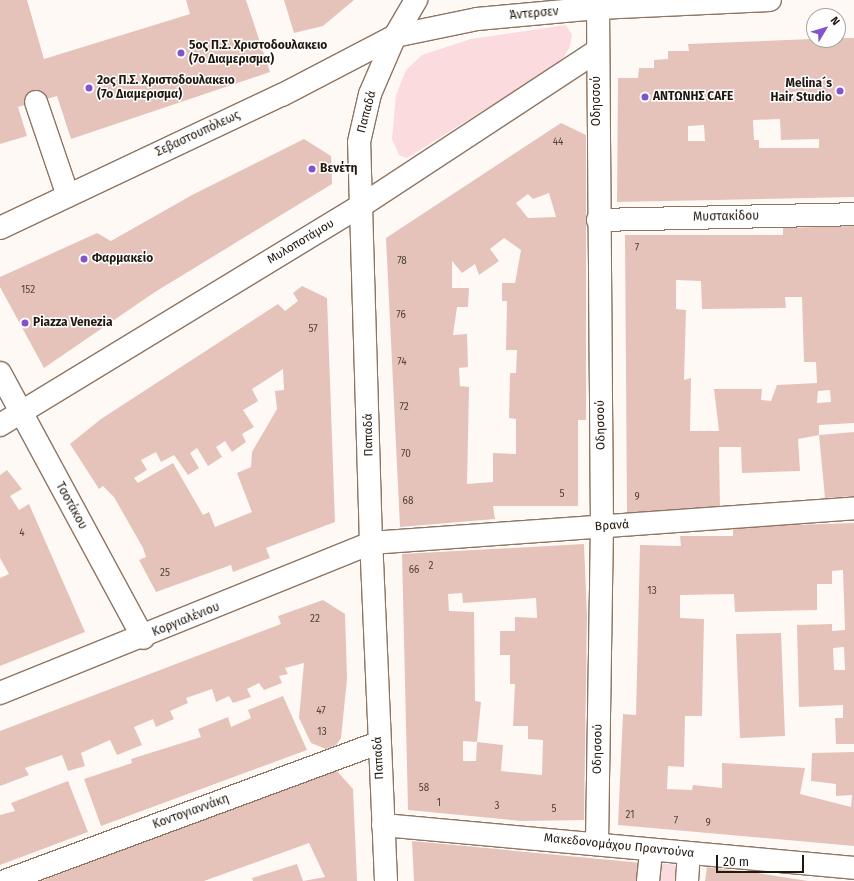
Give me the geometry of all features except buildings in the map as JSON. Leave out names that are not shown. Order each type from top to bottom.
[{"type":"street","name":"Παπαδά","points":[[386,881],[378,743],[371,544],[364,204],[359,150],[364,117],[394,36],[416,0]]},
{"type":"street","name":"Άντερσεν","points":[[394,36],[478,19],[598,8],[770,0]]},
{"type":"street","name":"Οδησσού","points":[[597,843],[602,527],[598,220],[598,8]]},
{"type":"street","name":"Σεβαστουπόλεως","points":[[0,228],[282,95],[394,36]]},
{"type":"street","name":"Μυλοποτάμου","points":[[0,426],[364,204],[597,51]]},
{"type":"street","points":[[36,102],[68,196]]},
{"type":"street","name":"Μυστακίδου","points":[[598,220],[854,214]]},
{"type":"street","name":"Τσοτάκου","points":[[0,373],[20,413],[143,638]]},
{"type":"street","name":"Βρανά","points":[[371,544],[854,508]]},
{"type":"street","name":"Κοργιαλένιου","points":[[0,693],[143,638],[371,544]]},
{"type":"street","name":"Κοντογιαννάκη","points":[[4,881],[378,743]]},
{"type":"street","name":"Μακεδονομάχου Πραντούνα","points":[[383,825],[597,843],[651,851],[854,868]]},
{"type":"street","points":[[648,881],[651,851]]},
{"type":"street","points":[[687,881],[689,853]]},
{"type":"shaded area","points":[[566,25],[572,35],[570,46],[564,57],[551,68],[407,158],[399,155],[392,139],[396,95],[406,70],[422,55],[471,39]]},
{"type":"shaded area","points":[[658,863],[678,865],[677,881],[657,881]]},
{"type":"place","name":"5ος Π.Σ. Χριστοδουλακειο (7ο Διαμερισμα)","points":[[181,53]]},
{"type":"place","name":"2ος Π.Σ. Χριστοδουλακειο (7ο Διαμερισμα)","points":[[89,88]]},
{"type":"place","name":"Melina´s Hair Studio","points":[[840,91]]},
{"type":"place","name":"ΑΝΤΩΝΗΣ CAFE","points":[[645,97]]},
{"type":"place","name":"Βενέτη","points":[[312,169]]},
{"type":"place","name":"Φαρμακείο","points":[[84,259]]},
{"type":"place","name":"Piazza Venezia","points":[[25,323]]}]
